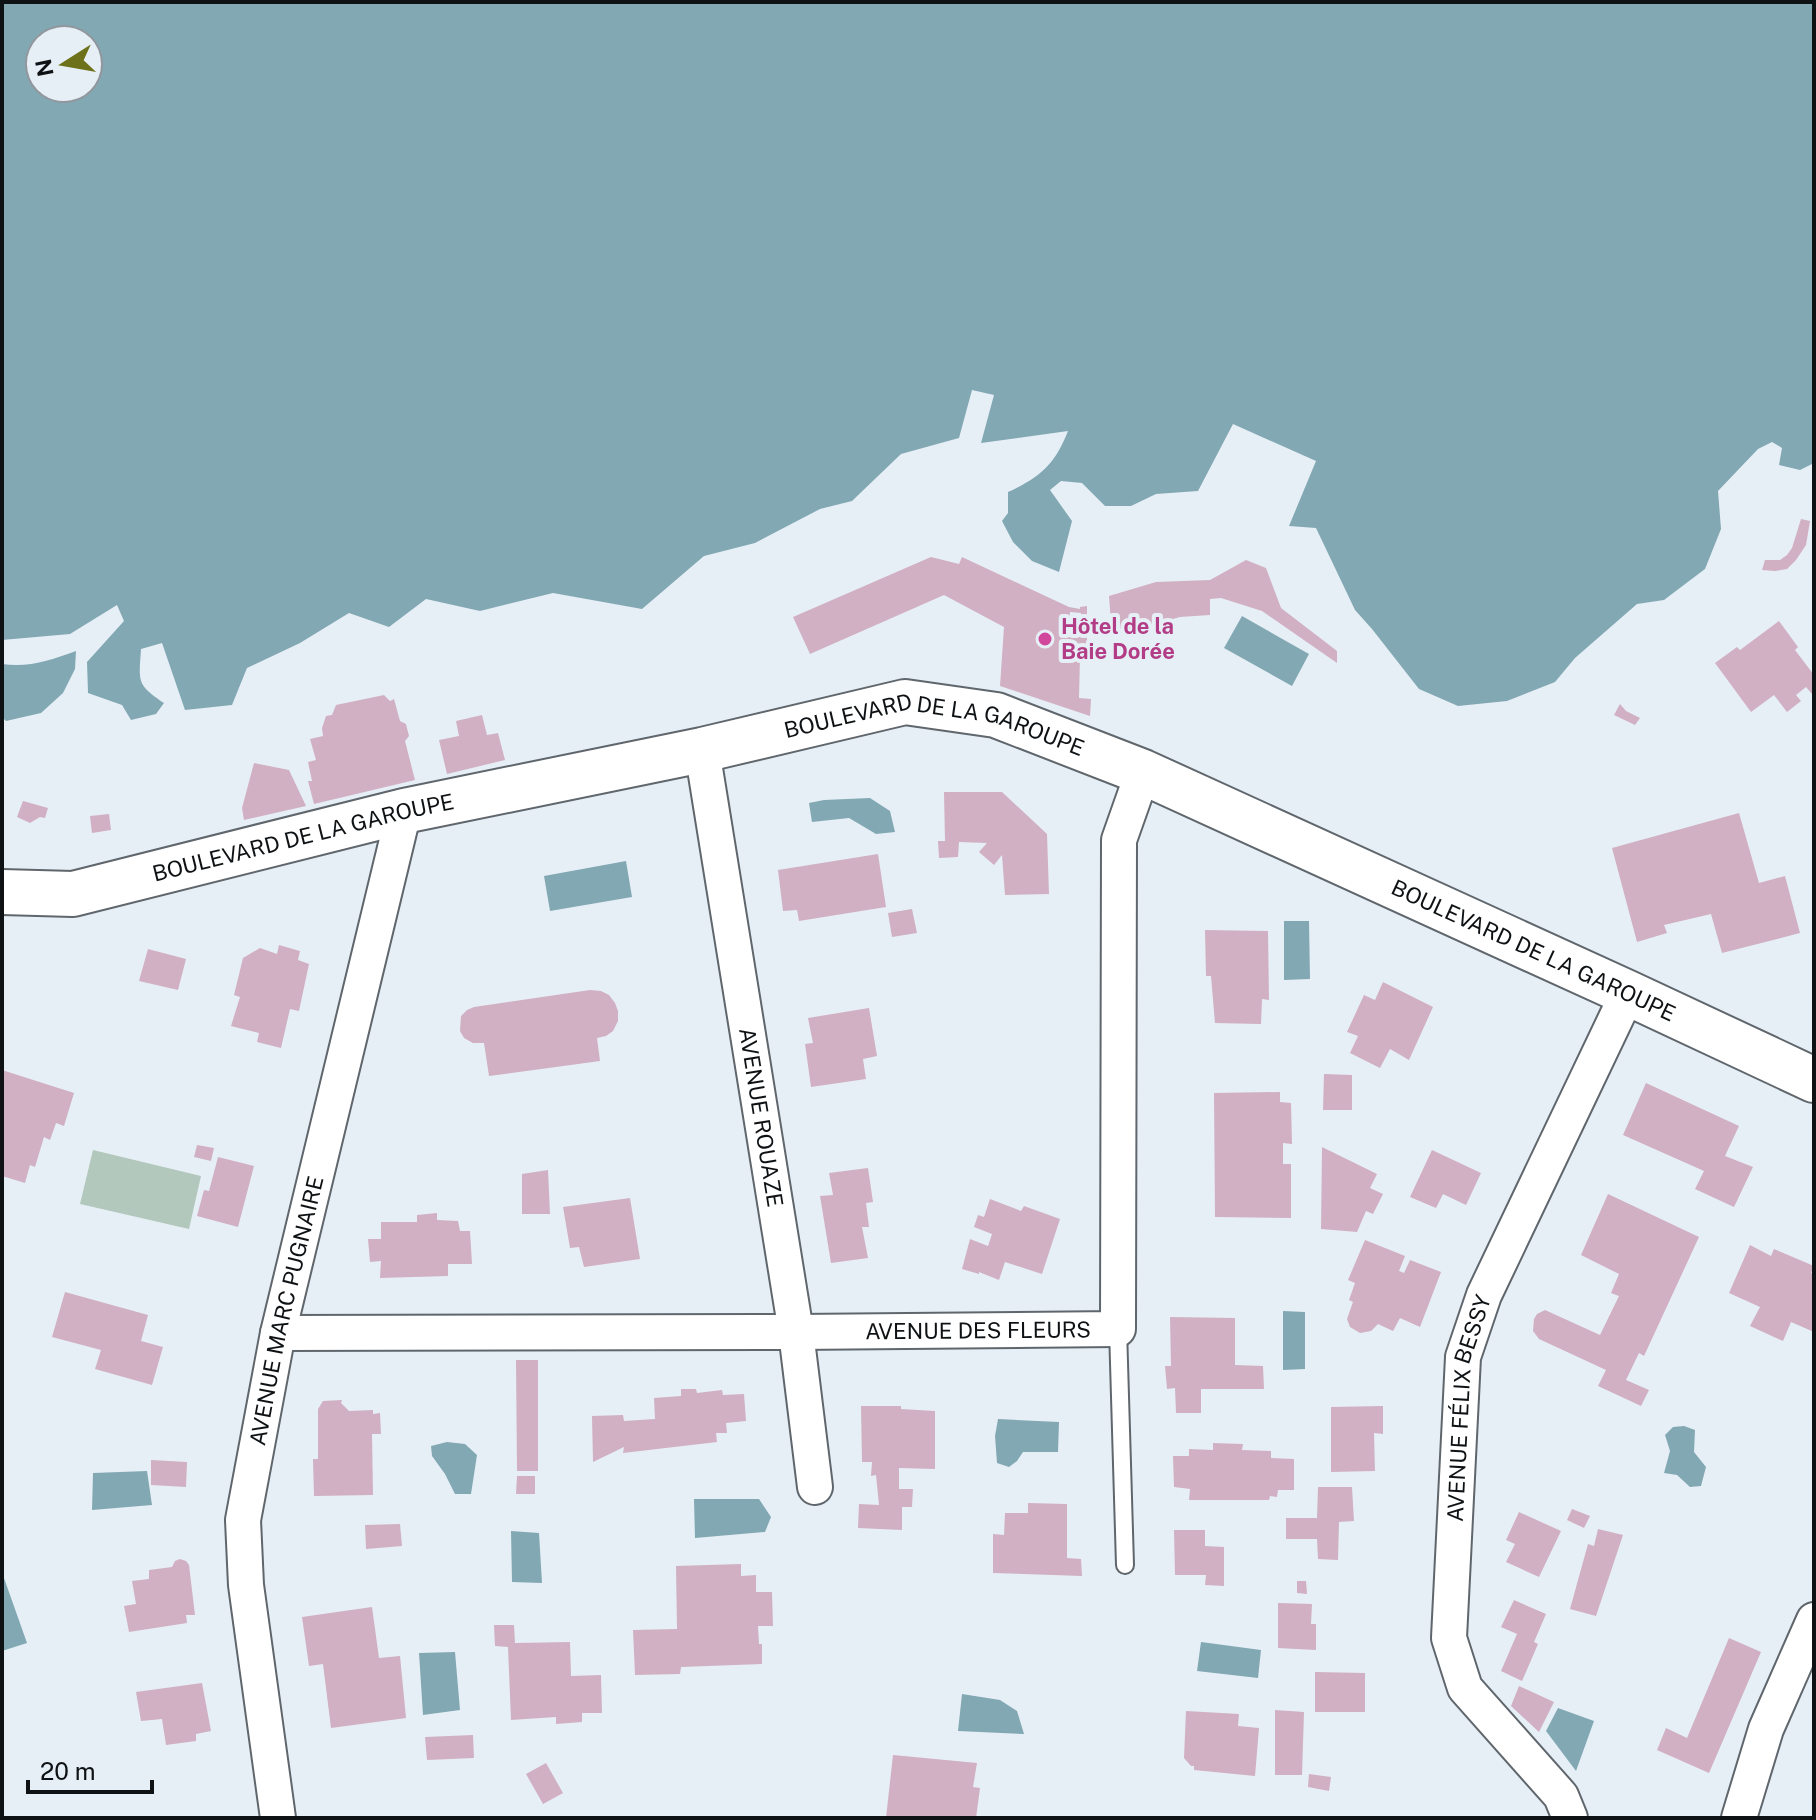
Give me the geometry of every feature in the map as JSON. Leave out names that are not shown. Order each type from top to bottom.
[{"type":"street","name":"BOULEVARD DE LA GAROUPE","points":[[2,892],[73,894],[404,811],[702,750],[905,702],[996,715],[1143,772],[1814,1080]]},
{"type":"street","name":"AVENUE ROUAZE","points":[[702,750],[796,1332],[815,1487]]},
{"type":"street","name":"AVENUE DES FLEURS","points":[[278,1333],[1118,1329],[1119,840],[1143,772]]},
{"type":"street","name":"AVENUE MARC PUGNAIRE","points":[[278,1818],[246,1585],[243,1520],[278,1333],[404,811]]},
{"type":"street","name":"AVENUE FÉLIX BESSY","points":[[1570,1818],[1561,1796],[1465,1688],[1449,1638],[1463,1357],[1484,1295],[1628,993]]},
{"type":"street","points":[[1739,1818],[1766,1729],[1814,1620]]},
{"type":"lane","points":[[1118,1329],[1125,1565]]},
{"type":"green space","points":[[93,1150],[201,1176],[189,1229],[80,1204]]},
{"type":"water","points":[[2,2],[1814,2],[1814,463],[1800,470],[1779,465],[1782,448],[1772,442],[1758,449],[1718,491],[1721,529],[1705,569],[1664,600],[1637,604],[1575,658],[1555,682],[1507,701],[1458,706],[1419,689],[1355,610],[1316,528],[1289,526],[1316,461],[1233,424],[1198,491],[1156,494],[1131,506],[1105,506],[1082,483],[1061,481],[1050,490],[1072,521],[1059,572],[1032,561],[1013,542],[1002,521],[1008,513],[1008,492],[1046,468],[1068,431],[981,443],[994,395],[972,390],[959,438],[901,454],[852,501],[820,509],[755,543],[704,556],[642,609],[553,593],[480,611],[426,599],[389,627],[349,613],[300,643],[247,668],[232,705],[185,710],[162,643],[141,649],[140,676],[148,691],[164,703],[156,714],[131,720],[122,705],[88,693],[87,662],[124,621],[117,605],[70,634],[2,640]]},
{"type":"water","points":[[1242,616],[1309,654],[1292,686],[1224,648]]},
{"type":"water","points":[[76,651],[75,669],[63,693],[41,713],[6,721],[2,717],[2,664],[31,664]]},
{"type":"water","points":[[870,798],[890,811],[895,832],[876,834],[849,818],[812,822],[809,803]]},
{"type":"water","points":[[626,861],[632,897],[550,911],[544,876]]},
{"type":"water","points":[[1284,921],[1309,921],[1310,979],[1284,980]]},
{"type":"water","points":[[1283,1311],[1305,1312],[1305,1369],[1283,1370]]},
{"type":"water","points":[[998,1419],[1059,1422],[1058,1452],[1023,1452],[1009,1467],[997,1463],[995,1436]]},
{"type":"water","points":[[1684,1426],[1695,1430],[1694,1452],[1706,1467],[1701,1486],[1690,1487],[1677,1475],[1664,1473],[1670,1451],[1665,1435],[1673,1427]]},
{"type":"water","points":[[447,1442],[465,1444],[477,1455],[471,1494],[455,1494],[432,1456],[431,1446]]},
{"type":"water","points":[[147,1471],[152,1505],[92,1510],[93,1473]]},
{"type":"water","points":[[694,1499],[759,1499],[771,1517],[765,1532],[695,1538]]},
{"type":"water","points":[[511,1531],[539,1533],[542,1583],[512,1582]]},
{"type":"water","points":[[2,1579],[27,1643],[2,1651]]},
{"type":"water","points":[[1201,1642],[1261,1650],[1258,1678],[1197,1671]]},
{"type":"water","points":[[455,1652],[460,1710],[423,1715],[419,1653]]},
{"type":"water","points":[[962,1694],[1000,1700],[1017,1711],[1024,1734],[958,1731]]},
{"type":"water","points":[[1558,1708],[1594,1721],[1576,1771],[1546,1731]]},
{"type":"building","points":[[1801,519],[1810,521],[1806,545],[1796,560],[1787,569],[1762,570],[1765,560],[1780,560],[1787,555]]},
{"type":"building","name":"Hôtel de la Baie Dorée","points":[[931,557],[959,564],[962,557],[1069,607],[1080,609],[1087,606],[1087,650],[1080,656],[1079,698],[1091,699],[1090,716],[1000,686],[1004,627],[944,595],[810,654],[793,617]],"holes":[[[1070,612],[1081,613],[1082,627],[1069,626]]]},
{"type":"building","points":[[1246,560],[1266,568],[1281,608],[1337,651],[1337,663],[1262,611],[1221,598],[1210,599],[1210,615],[1180,617],[1112,636],[1109,596],[1156,582],[1210,580]]},
{"type":"building","points":[[1779,621],[1814,675],[1814,692],[1812,694],[1806,687],[1796,695],[1801,701],[1787,712],[1774,695],[1751,712],[1715,663],[1737,647],[1740,650]]},
{"type":"building","points":[[384,695],[390,701],[394,699],[400,721],[406,724],[409,736],[405,741],[415,780],[314,804],[308,781],[312,781],[308,762],[316,760],[310,739],[323,736],[326,716],[332,715],[336,705]]},
{"type":"building","points":[[1620,704],[1640,718],[1635,725],[1614,715]]},
{"type":"building","points":[[482,715],[487,735],[498,733],[505,760],[447,774],[439,740],[459,736],[456,721]]},
{"type":"building","points":[[254,763],[289,770],[306,806],[244,820],[242,808]]},
{"type":"building","points":[[944,792],[1002,792],[1047,834],[1049,894],[1005,895],[1002,855],[994,865],[979,852],[987,843],[959,842],[958,857],[939,858],[938,841],[945,841]]},
{"type":"building","points":[[23,801],[48,808],[45,818],[40,817],[30,823],[17,817]]},
{"type":"building","points":[[1739,813],[1759,883],[1785,876],[1800,933],[1722,953],[1711,914],[1664,925],[1667,933],[1637,942],[1612,848]]},
{"type":"building","points":[[109,814],[111,830],[92,833],[90,816]]},
{"type":"building","points":[[878,854],[886,907],[799,921],[797,910],[783,911],[778,870]]},
{"type":"building","points":[[912,909],[917,933],[892,937],[888,913]]},
{"type":"building","points":[[1205,930],[1268,931],[1269,1000],[1262,999],[1261,1024],[1215,1023],[1211,976],[1206,976]]},
{"type":"building","points":[[279,945],[300,951],[298,960],[309,964],[299,1011],[290,1009],[281,1048],[257,1042],[259,1033],[231,1026],[240,997],[234,995],[243,958],[260,948],[277,954]]},
{"type":"building","points":[[148,949],[186,959],[178,990],[139,981]]},
{"type":"building","points":[[1383,982],[1433,1007],[1409,1060],[1390,1049],[1380,1068],[1350,1053],[1358,1036],[1347,1032],[1364,995],[1375,1000]]},
{"type":"building","points":[[590,990],[609,995],[618,1011],[618,1021],[613,1031],[597,1038],[600,1061],[489,1076],[484,1043],[473,1043],[464,1038],[460,1031],[461,1016],[474,1007]]},
{"type":"building","points":[[869,1008],[877,1056],[863,1059],[866,1079],[811,1087],[805,1044],[813,1043],[808,1018]]},
{"type":"building","points":[[2,1070],[74,1093],[64,1126],[56,1123],[50,1140],[44,1137],[35,1167],[30,1165],[25,1183],[2,1176]]},
{"type":"building","points":[[1324,1074],[1352,1075],[1352,1110],[1323,1110]]},
{"type":"building","points":[[1646,1083],[1739,1126],[1725,1156],[1753,1167],[1734,1207],[1695,1189],[1704,1171],[1623,1135]]},
{"type":"building","points":[[1280,1092],[1280,1102],[1291,1103],[1292,1144],[1283,1143],[1283,1164],[1291,1164],[1291,1218],[1215,1217],[1214,1093]]},
{"type":"building","points":[[197,1145],[214,1148],[211,1161],[194,1157]]},
{"type":"building","points":[[1322,1147],[1377,1174],[1370,1188],[1383,1194],[1373,1214],[1366,1211],[1357,1232],[1321,1229]]},
{"type":"building","points":[[1432,1150],[1481,1173],[1466,1205],[1443,1194],[1436,1208],[1410,1197]]},
{"type":"building","points":[[218,1157],[254,1166],[238,1227],[197,1216],[204,1190],[209,1191]]},
{"type":"building","points":[[868,1168],[873,1202],[866,1203],[869,1227],[862,1227],[868,1258],[831,1263],[820,1196],[833,1195],[829,1173]]},
{"type":"building","points":[[548,1170],[550,1214],[522,1214],[522,1174]]},
{"type":"building","points":[[1608,1194],[1699,1237],[1644,1356],[1639,1353],[1626,1380],[1649,1390],[1641,1406],[1598,1386],[1606,1370],[1539,1339],[1533,1331],[1534,1319],[1545,1310],[1600,1335],[1619,1296],[1611,1293],[1619,1274],[1581,1255]]},
{"type":"building","points":[[630,1198],[640,1259],[584,1267],[579,1247],[570,1248],[563,1207]]},
{"type":"building","points":[[990,1199],[1021,1211],[1024,1206],[1060,1219],[1042,1274],[1005,1262],[999,1280],[962,1269],[970,1239],[988,1246],[992,1234],[974,1227],[978,1215],[984,1217]]},
{"type":"building","points":[[437,1213],[437,1220],[458,1221],[460,1231],[470,1231],[472,1264],[448,1264],[448,1276],[380,1278],[381,1261],[370,1262],[368,1239],[381,1239],[381,1222],[417,1222],[417,1215]]},
{"type":"building","points":[[1365,1240],[1405,1256],[1399,1271],[1404,1273],[1410,1260],[1441,1272],[1420,1327],[1400,1318],[1393,1331],[1378,1324],[1371,1331],[1360,1333],[1350,1327],[1347,1319],[1353,1302],[1349,1300],[1355,1283],[1348,1280]]},
{"type":"building","points":[[1750,1245],[1771,1256],[1774,1249],[1814,1266],[1811,1273],[1814,1274],[1814,1332],[1791,1322],[1783,1341],[1750,1326],[1760,1307],[1729,1293]]},
{"type":"building","points":[[65,1292],[148,1315],[141,1341],[163,1347],[152,1385],[95,1369],[101,1350],[52,1337]]},
{"type":"building","points":[[1170,1317],[1235,1318],[1235,1365],[1263,1366],[1264,1389],[1201,1389],[1201,1413],[1176,1413],[1175,1388],[1167,1389],[1165,1366],[1171,1366]]},
{"type":"building","points":[[516,1360],[538,1360],[538,1471],[517,1471]]},
{"type":"building","points":[[681,1389],[696,1389],[697,1393],[722,1390],[723,1395],[744,1394],[746,1421],[726,1423],[727,1433],[716,1433],[717,1442],[623,1453],[624,1447],[593,1462],[592,1416],[623,1415],[624,1421],[655,1419],[654,1398],[681,1396]]},
{"type":"building","points":[[342,1400],[341,1403],[349,1411],[373,1410],[373,1414],[380,1413],[381,1434],[372,1434],[373,1495],[314,1496],[313,1459],[318,1459],[318,1409],[323,1401]]},
{"type":"building","points":[[861,1406],[901,1406],[901,1409],[935,1411],[935,1469],[899,1468],[899,1489],[913,1489],[912,1507],[902,1507],[902,1530],[858,1528],[859,1504],[879,1505],[876,1475],[871,1476],[872,1462],[862,1462]]},
{"type":"building","points":[[1383,1406],[1383,1434],[1374,1433],[1375,1471],[1331,1472],[1331,1407]]},
{"type":"building","points":[[1213,1443],[1243,1444],[1242,1450],[1271,1451],[1271,1458],[1294,1459],[1294,1490],[1278,1490],[1277,1497],[1270,1496],[1269,1500],[1189,1500],[1190,1489],[1174,1487],[1173,1456],[1189,1456],[1189,1449],[1213,1450]]},
{"type":"building","points":[[151,1460],[187,1462],[186,1487],[151,1485]]},
{"type":"building","points":[[517,1476],[535,1476],[535,1494],[516,1494]]},
{"type":"building","points":[[1318,1487],[1352,1487],[1354,1521],[1339,1522],[1338,1560],[1318,1559],[1317,1539],[1286,1539],[1286,1518],[1317,1518]]},
{"type":"building","points":[[1028,1503],[1067,1504],[1067,1558],[1081,1559],[1082,1576],[993,1573],[993,1534],[1004,1535],[1005,1513],[1028,1513]]},
{"type":"building","points":[[1572,1509],[1590,1516],[1584,1528],[1567,1520]]},
{"type":"building","points":[[1519,1512],[1561,1531],[1539,1577],[1506,1562],[1515,1544],[1506,1540]]},
{"type":"building","points":[[400,1524],[402,1546],[366,1549],[365,1525]]},
{"type":"building","points":[[1598,1529],[1623,1535],[1596,1616],[1570,1609],[1588,1544],[1594,1546]]},
{"type":"building","points":[[1174,1530],[1205,1530],[1205,1546],[1224,1547],[1224,1586],[1205,1585],[1206,1575],[1175,1575]]},
{"type":"building","points":[[180,1559],[189,1565],[195,1615],[186,1615],[187,1623],[129,1632],[124,1606],[136,1604],[132,1581],[149,1579],[149,1570],[172,1567]]},
{"type":"building","points":[[741,1564],[741,1576],[756,1575],[756,1592],[772,1592],[773,1626],[758,1626],[762,1664],[681,1667],[680,1674],[635,1675],[633,1630],[677,1629],[676,1566]]},
{"type":"building","points":[[1297,1581],[1306,1581],[1307,1594],[1297,1593]]},
{"type":"building","points":[[1514,1600],[1546,1614],[1534,1642],[1538,1644],[1522,1681],[1501,1671],[1517,1634],[1501,1627]]},
{"type":"building","points":[[1278,1603],[1312,1604],[1311,1624],[1316,1624],[1316,1650],[1278,1648]]},
{"type":"building","points":[[372,1607],[379,1658],[400,1656],[406,1718],[331,1728],[323,1664],[309,1666],[302,1617]]},
{"type":"building","points":[[494,1625],[514,1625],[515,1643],[570,1642],[571,1676],[601,1675],[602,1713],[582,1713],[582,1722],[556,1724],[556,1717],[511,1720],[508,1647],[495,1646]]},
{"type":"building","points":[[1729,1638],[1761,1652],[1709,1773],[1657,1750],[1666,1728],[1687,1738]]},
{"type":"building","points":[[1315,1672],[1365,1673],[1365,1712],[1315,1712]]},
{"type":"building","points":[[202,1683],[211,1731],[196,1734],[196,1741],[166,1745],[162,1719],[141,1721],[136,1692]]},
{"type":"building","points":[[1519,1686],[1554,1702],[1539,1732],[1511,1706]]},
{"type":"building","points":[[1275,1710],[1304,1712],[1302,1775],[1275,1775]]},
{"type":"building","points":[[1186,1711],[1239,1714],[1238,1726],[1259,1728],[1255,1776],[1194,1770],[1194,1766],[1184,1758]]},
{"type":"building","points":[[473,1735],[474,1758],[427,1760],[425,1737]]},
{"type":"building","points":[[893,1755],[977,1763],[973,1787],[980,1788],[976,1818],[886,1818]]},
{"type":"building","points":[[546,1763],[563,1793],[543,1804],[526,1774]]},
{"type":"building","points":[[1309,1774],[1331,1777],[1329,1791],[1308,1787]]},
{"type":"place","name":"Hôtel de la Baie Dorée","points":[[1045,639]]}]
